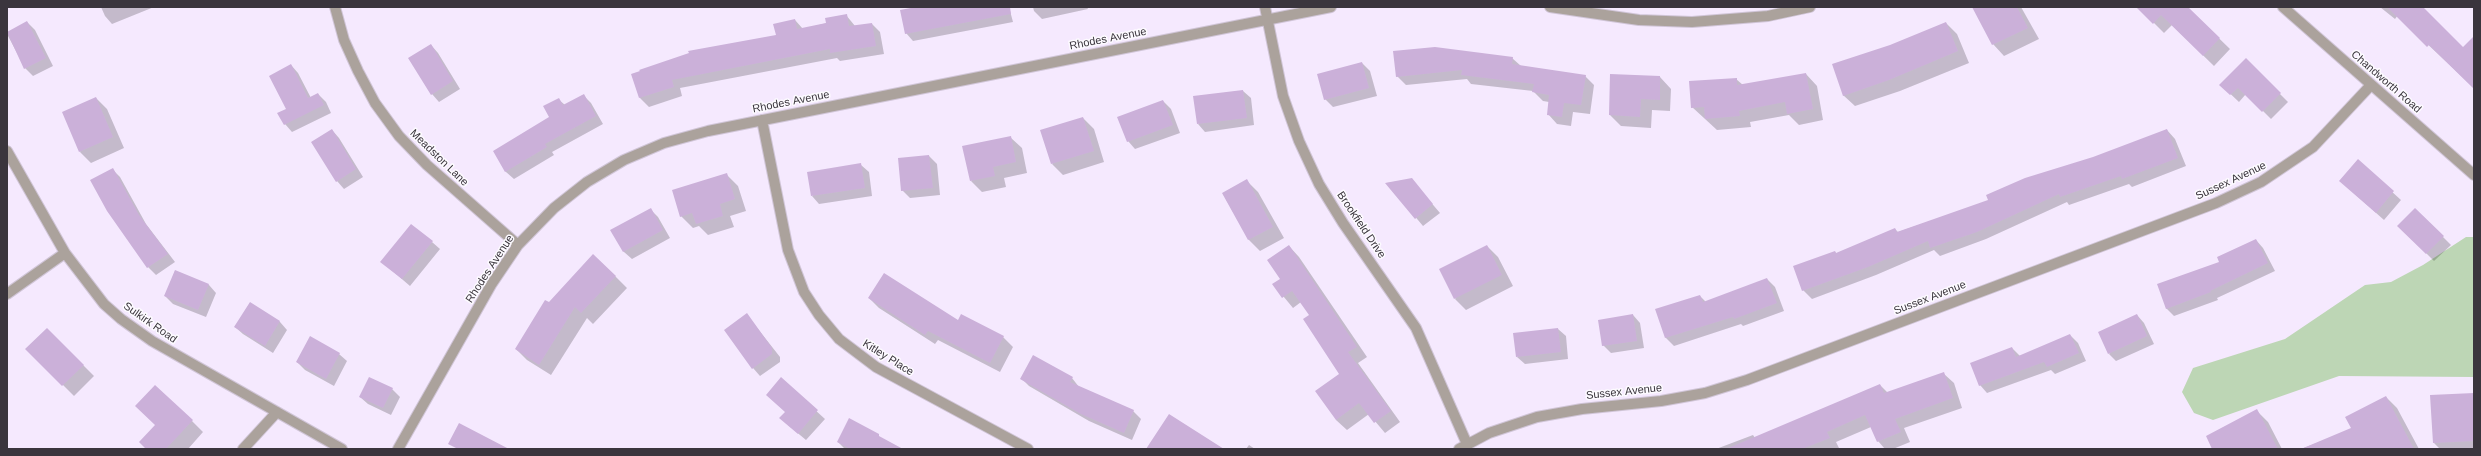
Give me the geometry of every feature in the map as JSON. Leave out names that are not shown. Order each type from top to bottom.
[{"type":"street","name":"Meadston Lane","points":[[335,7],[344,40],[358,71],[375,103],[399,136],[426,165],[518,245]]},
{"type":"street","name":"Brookfield Drive","points":[[1265,7],[1283,96],[1299,141],[1319,184],[1416,328],[1463,447]]},
{"type":"street","name":"Rhodes Avenue","points":[[398,449],[491,285],[518,245],[554,208],[587,182],[624,160],[664,143],[708,131],[1331,7]]},
{"type":"street","points":[[1550,7],[1632,20],[1692,22],[1768,16],[1810,7]]},
{"type":"street","name":"Chandworth Road","points":[[2283,7],[2474,175]]},
{"type":"street","name":"Sussex Avenue","points":[[1463,447],[1489,433],[1537,416],[1582,409],[1661,401],[1705,393],[1747,380],[2216,203],[2261,182],[2313,147],[2371,85]]},
{"type":"street","name":"Kitley Place","points":[[762,120],[788,250],[804,292],[819,315],[839,339],[869,363],[1028,449]]},
{"type":"street","name":"Sulkirk Road","points":[[7,151],[65,253],[104,304],[121,319],[152,341],[342,449]]},
{"type":"street","points":[[7,294],[65,253]]},
{"type":"street","points":[[243,449],[277,412]]},
{"type":"green space","points":[[2466,237],[2474,237],[2474,377],[2339,376],[2213,420],[2194,413],[2182,392],[2193,368],[2285,339],[2365,285],[2391,282],[2423,265]]},
{"type":"building","points":[[916,7],[1010,7],[1011,14],[905,34],[900,10]]},
{"type":"building","points":[[1972,7],[2017,7],[2028,28],[1992,45]]},
{"type":"building","points":[[2136,7],[2188,7],[2220,38],[2203,56],[2161,15],[2153,24]]},
{"type":"building","points":[[2387,7],[2423,7],[2463,47],[2474,36],[2474,89],[2429,45],[2427,47]]},
{"type":"building","points":[[847,14],[849,26],[872,23],[876,46],[830,53],[830,49],[672,80],[674,87],[639,98],[631,74],[640,71],[639,70],[689,53],[688,51],[776,35],[773,24],[795,19],[797,29],[826,23],[825,18]]},
{"type":"building","points":[[27,21],[46,58],[24,69],[7,32]]},
{"type":"building","points":[[1946,22],[1958,51],[1889,80],[1843,96],[1832,64],[1890,45]]},
{"type":"building","points":[[431,44],[453,81],[431,95],[408,58]]},
{"type":"building","points":[[1435,47],[1513,57],[1512,64],[1586,75],[1581,105],[1564,103],[1562,117],[1547,115],[1549,95],[1532,92],[1534,84],[1461,75],[1462,70],[1396,77],[1393,51]]},
{"type":"building","points":[[2246,58],[2281,93],[2262,112],[2238,88],[2230,95],[2219,85]]},
{"type":"building","points":[[1362,62],[1369,88],[1324,100],[1317,74]]},
{"type":"building","points":[[291,64],[308,98],[318,93],[324,105],[284,125],[277,113],[286,109],[269,76]]},
{"type":"building","points":[[1806,73],[1813,109],[1787,114],[1785,102],[1739,111],[1740,116],[1705,119],[1704,107],[1691,108],[1689,81],[1737,78],[1737,85]]},
{"type":"building","points":[[1610,74],[1660,76],[1660,100],[1641,99],[1640,117],[1609,115]]},
{"type":"building","points":[[1243,90],[1247,118],[1197,124],[1193,96]]},
{"type":"building","points":[[584,94],[596,116],[545,144],[547,147],[505,172],[493,151],[549,117],[543,106],[559,98],[563,105]]},
{"type":"building","points":[[96,97],[113,137],[79,152],[62,112]]},
{"type":"building","points":[[1163,100],[1173,125],[1127,142],[1117,117]]},
{"type":"building","points":[[1083,117],[1094,151],[1051,164],[1040,130]]},
{"type":"building","points":[[332,129],[356,169],[336,182],[311,142]]},
{"type":"building","points":[[2167,129],[2178,158],[2122,179],[2121,176],[2060,197],[2059,194],[1977,232],[1930,248],[1928,241],[1868,267],[1802,291],[1793,266],[1835,251],[1836,253],[1895,228],[1897,232],[1988,200],[1986,195],[2025,178],[2093,157]]},
{"type":"building","points":[[1011,136],[1016,162],[993,167],[995,176],[970,181],[962,146]]},
{"type":"building","points":[[929,155],[933,188],[901,191],[898,158]]},
{"type":"building","points":[[2358,159],[2394,191],[2376,213],[2339,181]]},
{"type":"building","points":[[861,163],[865,188],[811,196],[807,172]]},
{"type":"building","points":[[113,168],[139,215],[168,254],[147,268],[107,211],[90,180]]},
{"type":"building","points":[[727,173],[735,199],[720,204],[723,216],[696,224],[692,213],[680,217],[672,190]]},
{"type":"building","points":[[1412,178],[1433,204],[1415,219],[1385,183]]},
{"type":"building","points":[[1247,179],[1273,227],[1248,240],[1222,193]]},
{"type":"building","points":[[651,208],[663,230],[623,252],[610,230]]},
{"type":"building","points":[[2415,208],[2444,236],[2426,254],[2397,226]]},
{"type":"building","points":[[411,224],[433,241],[402,279],[380,262]]},
{"type":"building","points":[[2256,239],[2268,263],[2210,291],[2211,292],[2166,309],[2157,284],[2219,262],[2217,257]]},
{"type":"building","points":[[1289,245],[1357,347],[1348,352],[1391,411],[1374,423],[1359,403],[1336,420],[1315,391],[1339,374],[1303,319],[1309,315],[1292,291],[1282,298],[1272,284],[1280,279],[1267,260]]},
{"type":"building","points":[[1487,245],[1502,275],[1454,299],[1439,269]]},
{"type":"building","points":[[593,254],[616,276],[581,313],[575,307],[539,365],[515,349],[545,300],[549,302]]},
{"type":"building","points":[[175,270],[209,284],[198,310],[164,296]]},
{"type":"building","points":[[884,273],[958,320],[961,314],[1004,336],[990,363],[928,331],[925,335],[868,298]]},
{"type":"building","points":[[1767,278],[1777,303],[1734,319],[1733,317],[1665,338],[1655,309],[1700,295],[1703,302]]},
{"type":"building","points":[[250,302],[280,321],[265,346],[234,327]]},
{"type":"building","points":[[747,313],[772,348],[772,354],[752,369],[724,330]]},
{"type":"building","points":[[1633,314],[1637,341],[1602,346],[1598,320]]},
{"type":"building","points":[[2137,314],[2147,336],[2108,354],[2098,332]]},
{"type":"building","points":[[47,328],[84,365],[62,386],[25,349]]},
{"type":"building","points":[[1558,328],[1561,352],[1516,357],[1513,333]]},
{"type":"building","points":[[2070,334],[2079,353],[2047,367],[2044,362],[1979,386],[1970,363],[2012,347],[2016,357]]},
{"type":"building","points":[[310,336],[340,353],[326,379],[296,362]]},
{"type":"building","points":[[1033,355],[1073,377],[1070,382],[1134,410],[1124,433],[1081,414],[1020,379]]},
{"type":"building","points":[[1944,372],[1953,398],[1895,419],[1901,432],[1877,442],[1865,415],[1827,432],[1830,438],[1802,449],[1726,449],[1880,384],[1884,393]]},
{"type":"building","points":[[369,377],[393,388],[383,408],[359,397]]},
{"type":"building","points":[[781,377],[818,410],[798,434],[779,418],[785,412],[766,395]]},
{"type":"building","points":[[155,385],[193,420],[166,449],[146,449],[139,442],[155,425],[135,406]]},
{"type":"building","points":[[2474,393],[2474,441],[2433,443],[2430,395]]},
{"type":"building","points":[[2386,396],[2414,449],[2301,449],[2351,428],[2345,417]]},
{"type":"building","points":[[2257,409],[2278,449],[2212,449],[2206,436]]},
{"type":"building","points":[[1169,414],[1224,449],[1146,449]]},
{"type":"building","points":[[849,418],[903,449],[850,449],[837,442]]},
{"type":"building","points":[[459,423],[509,449],[458,449],[448,444]]}]
